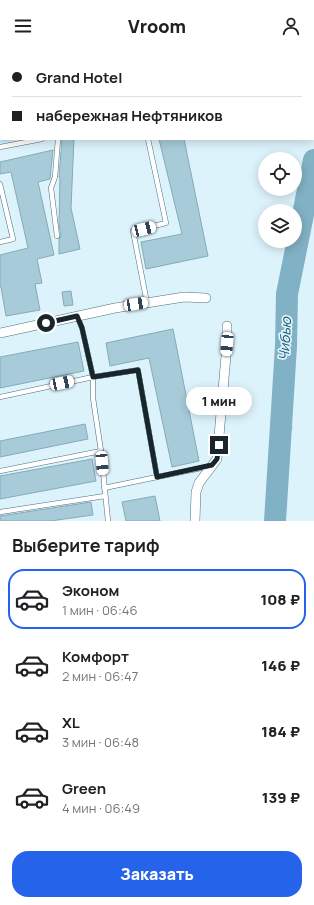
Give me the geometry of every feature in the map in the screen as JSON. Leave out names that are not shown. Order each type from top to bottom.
[{"type":"street","points":[[0,333],[115,308],[184,297],[206,298]]},
{"type":"street","points":[[195,521],[196,492],[198,483],[217,459],[228,326]]},
{"type":"lane","points":[[0,147],[37,140]]},
{"type":"lane","points":[[56,236],[51,188],[55,176],[58,140]]},
{"type":"lane","points":[[147,303],[133,231],[166,224],[148,140]]},
{"type":"lane","points":[[0,184],[13,239],[0,242]]},
{"type":"lane","points":[[77,316],[82,328],[93,377],[93,398],[101,451],[108,521]]},
{"type":"lane","points":[[0,396],[93,377],[138,370],[157,477]]},
{"type":"lane","points":[[0,471],[101,451]]},
{"type":"lane","points":[[104,488],[212,465]]},
{"type":"lane","points":[[0,512],[105,496]]},
{"type":"shaded area","points":[[0,140],[15,140],[0,143]]},
{"type":"shaded area","points":[[287,411],[293,428],[286,437],[282,424]]},
{"type":"building","points":[[62,140],[74,140],[71,208],[80,249],[59,254],[59,239],[61,236],[59,224],[59,177]]},
{"type":"building","points":[[159,140],[184,140],[208,256],[146,269],[141,242],[182,234]]},
{"type":"building","points":[[53,150],[50,179],[38,182],[54,255],[37,259],[42,283],[35,284],[40,310],[6,316],[0,287],[0,255],[28,248],[11,172],[0,174],[0,162]]},
{"type":"building","points":[[71,291],[73,305],[64,306],[62,292]]},
{"type":"building","points":[[173,329],[199,461],[172,467],[149,358],[110,366],[106,343]]},
{"type":"building","points":[[78,342],[84,371],[0,388],[0,357]]},
{"type":"building","points":[[85,424],[88,439],[0,457],[0,441]]},
{"type":"building","points":[[92,459],[96,481],[0,499],[0,476]]},
{"type":"building","points":[[155,496],[160,521],[126,521],[122,502]]},
{"type":"building","points":[[91,502],[93,515],[50,521],[0,521],[0,516]]},
{"type":"waterway","name":"Чибью","points":[[275,521],[286,346],[287,294],[314,160]]},
{"type":"route","points":[[46,323],[77,316],[82,328],[93,377],[138,370],[157,477],[212,465],[217,459],[219,445]]}]
